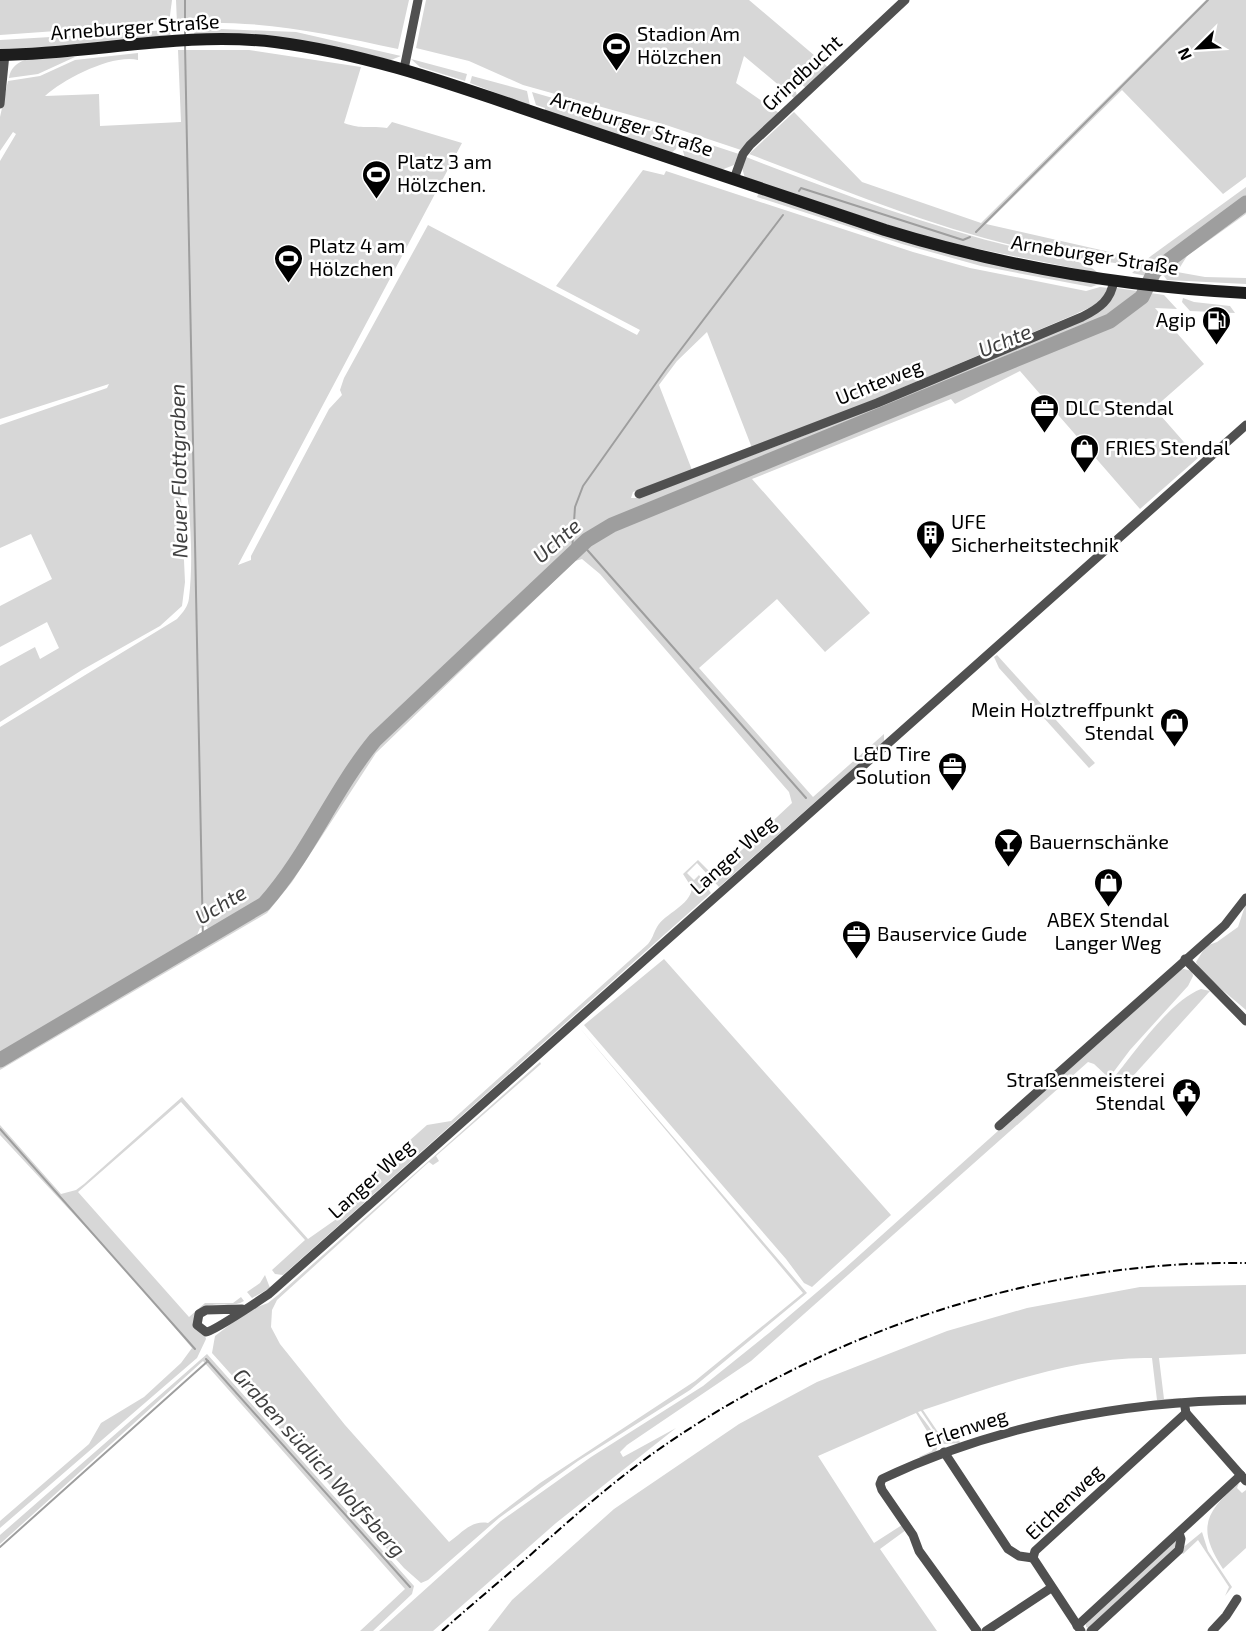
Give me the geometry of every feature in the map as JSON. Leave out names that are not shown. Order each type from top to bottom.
[{"type":"main road","name":"Arneburger Straße","points":[[3,54],[81,51],[198,39],[235,39],[292,45],[404,69],[955,250],[1029,267],[1132,283],[1246,293]]},
{"type":"street","points":[[404,69],[418,0]]},
{"type":"street","name":"Grindbucht","points":[[734,179],[743,154],[750,145],[905,0]]},
{"type":"street","points":[[0,104],[3,54]]},
{"type":"street","name":"Uchteweg","points":[[639,494],[877,403],[1082,316],[1102,306],[1112,291],[1114,280]]},
{"type":"street","name":"Langer Weg","points":[[242,1309],[274,1289],[1246,425]]},
{"type":"street","points":[[999,1126],[1232,917],[1246,897]]},
{"type":"street","points":[[1185,959],[1246,1021]]},
{"type":"street","name":"Erlenweg","points":[[978,1631],[919,1551],[913,1534],[880,1484],[882,1479],[944,1452],[1017,1430],[1184,1403],[1246,1400]]},
{"type":"street","points":[[1079,1629],[1179,1533],[1243,1478],[1186,1413],[1184,1403]]},
{"type":"street","name":"Eichenweg","points":[[1079,1629],[1033,1558],[1035,1551],[1186,1413]]},
{"type":"street","points":[[944,1452],[1008,1549],[1014,1554],[1033,1558]]},
{"type":"street","points":[[1091,1631],[1179,1550],[1181,1539],[1179,1533]]},
{"type":"street","points":[[986,1631],[1051,1588]]},
{"type":"street","points":[[1212,1631],[1226,1617],[1237,1599]]},
{"type":"shaded area","points":[[0,0],[172,0],[169,23],[0,35]]},
{"type":"shaded area","points":[[176,0],[409,0],[398,49],[288,28],[233,23],[177,24]]},
{"type":"shaded area","name":"Stadion Am Hölzchen","points":[[426,0],[749,0],[828,67],[806,88],[800,83],[795,88],[797,96],[794,98],[744,56],[736,83],[779,113],[741,150],[666,125],[523,85],[469,61],[416,48]]},
{"type":"shaded area","points":[[1206,0],[1246,0],[1246,177],[1223,194],[1122,90],[986,224],[1136,258],[1130,265],[1044,252],[968,233],[894,209],[749,154],[794,112],[862,182],[981,223]]},
{"type":"shaded area","points":[[196,28],[296,32],[401,56],[391,60],[361,53],[194,34]]},
{"type":"shaded area","points":[[169,30],[171,36],[67,47],[0,49],[0,40]]},
{"type":"shaded area","points":[[178,50],[249,50],[361,67],[344,123],[387,128],[392,122],[462,143],[238,565],[251,560],[251,556],[329,409],[342,395],[340,390],[344,378],[428,225],[637,335],[640,330],[556,286],[643,170],[664,175],[666,171],[913,252],[970,268],[1086,291],[1100,287],[1109,288],[1100,301],[1076,314],[833,417],[752,448],[707,332],[677,361],[659,385],[692,470],[633,492],[631,498],[639,498],[803,436],[1104,308],[1117,288],[1164,295],[1177,309],[1155,308],[1204,364],[1154,408],[1198,458],[1140,509],[1020,371],[955,404],[951,399],[752,479],[870,613],[825,652],[777,599],[699,668],[813,797],[884,734],[884,741],[719,887],[697,863],[687,873],[694,880],[699,875],[711,893],[283,1275],[275,1274],[272,1270],[305,1240],[181,1102],[78,1192],[189,1317],[205,1303],[233,1303],[241,1297],[244,1301],[233,1305],[209,1306],[198,1312],[206,1339],[197,1358],[0,1528],[0,1521],[89,1444],[101,1423],[144,1397],[181,1363],[192,1348],[131,1276],[0,1135],[0,1125],[61,1194],[76,1190],[84,1184],[182,1097],[308,1239],[345,1213],[346,1197],[427,1125],[451,1121],[648,944],[661,922],[687,900],[692,888],[683,874],[698,860],[714,876],[792,803],[789,792],[600,574],[582,559],[575,561],[376,753],[292,882],[267,913],[0,1070],[0,1064],[266,907],[373,746],[445,677],[441,674],[360,752],[269,893],[258,904],[209,934],[207,926],[200,928],[195,940],[46,1030],[0,1053],[0,727],[177,619],[188,601],[191,559],[187,492],[181,495],[185,582],[182,606],[160,626],[82,670],[0,722],[0,666],[35,647],[40,659],[59,648],[47,622],[0,647],[0,606],[52,579],[31,534],[0,548],[0,425],[107,388],[109,384],[0,419],[0,161],[16,134],[13,132],[0,151],[0,117],[8,81],[40,76],[75,60],[138,53],[138,60],[115,61],[89,69],[64,82],[45,96],[99,94],[100,126],[181,122]]},
{"type":"shaded area","points":[[75,57],[38,74],[9,78],[12,69],[18,63],[26,60]]},
{"type":"shaded area","points":[[411,59],[467,74],[465,81],[420,67]]},
{"type":"shaded area","points":[[472,76],[527,91],[530,106],[470,83]]},
{"type":"shaded area","points":[[532,92],[680,135],[676,149],[671,153],[545,111],[545,108],[536,105]]},
{"type":"shaded area","points":[[687,137],[739,154],[734,165],[721,170],[685,158],[683,151]]},
{"type":"shaded area","points":[[746,157],[922,221],[993,242],[1075,261],[1098,273],[934,240],[745,178],[742,168]]},
{"type":"shaded area","points":[[1246,187],[1246,214],[1187,256],[1177,272],[1205,277],[1246,278],[1246,284],[1167,280],[1161,272],[1156,278],[1132,273],[1151,256]]},
{"type":"shaded area","points":[[759,192],[1100,284],[1091,287],[981,266],[902,244],[757,197]]},
{"type":"shaded area","points":[[1183,298],[1194,302],[1230,306],[1235,313],[1190,311],[1182,302]]},
{"type":"shaded area","points":[[997,655],[1095,763],[1089,768],[999,668],[994,657]]},
{"type":"shaded area","points":[[1246,903],[1246,1010],[1201,972],[1196,962],[1206,946],[1217,942],[1238,927]]},
{"type":"shaded area","points":[[664,959],[891,1215],[812,1287],[804,1283],[786,1259],[584,1025]]},
{"type":"shaded area","points":[[1179,970],[1192,971],[1193,976],[1188,986],[1130,1050],[1109,1078],[1094,1064],[1088,1062],[751,1361],[627,1445],[620,1452],[623,1457],[676,1428],[556,1523],[433,1631],[379,1631],[501,1521],[591,1457],[703,1386],[769,1333],[843,1270],[1143,1001]]},
{"type":"shaded area","points":[[1201,989],[1210,991],[1124,1086],[1111,1081],[1164,1017],[1189,995]]},
{"type":"shaded area","points":[[579,1027],[807,1293],[690,1390],[578,1461],[499,1518],[428,1580],[421,1583],[404,1568],[212,1353],[215,1336],[249,1310],[268,1303],[278,1295],[540,1062],[541,1064],[436,1156],[439,1161],[433,1165],[429,1162],[277,1300],[272,1310],[271,1327],[280,1344],[345,1425],[449,1542],[472,1525],[488,1523],[540,1483],[695,1381],[803,1293]]},
{"type":"shaded area","points":[[265,1275],[270,1288],[252,1298],[247,1292],[260,1283]]},
{"type":"shaded area","points":[[1246,1285],[1246,1354],[1159,1358],[1164,1399],[1181,1398],[1181,1401],[1138,1403],[1157,1400],[1152,1358],[1094,1362],[1036,1374],[923,1410],[944,1441],[959,1440],[960,1443],[943,1444],[921,1411],[918,1412],[937,1441],[936,1452],[922,1458],[919,1457],[932,1451],[935,1444],[916,1413],[818,1456],[874,1543],[902,1525],[906,1530],[880,1549],[937,1631],[488,1631],[512,1600],[614,1509],[739,1424],[817,1382],[947,1331],[1027,1308],[1140,1287]]},
{"type":"shaded area","points":[[207,1354],[414,1586],[412,1594],[373,1631],[360,1631],[405,1589],[203,1361],[0,1544],[0,1535]]},
{"type":"shaded area","points":[[1239,1483],[1237,1488],[1242,1493],[1246,1490],[1246,1548],[1223,1569],[1210,1543],[1207,1532],[1208,1522],[1218,1503]]},
{"type":"shaded area","points":[[1202,1532],[1208,1551],[1232,1587],[1225,1596],[1229,1587],[1198,1540],[1183,1554],[1180,1550]]},
{"type":"shaded area","points":[[1177,1539],[1178,1547],[1089,1628],[1086,1627],[1086,1624]]},
{"type":"waterway","name":"Neuer Flottgraben","points":[[185,0],[185,36]]},
{"type":"waterway","points":[[976,232],[1208,0]]},
{"type":"waterway","name":"Neuer Flottgraben","points":[[185,45],[203,941]]},
{"type":"waterway","points":[[799,191],[801,188],[963,240],[970,237]]},
{"type":"waterway","name":"Uchte","points":[[0,1060],[264,904],[294,865],[346,780],[375,740],[587,540],[612,525],[1110,321],[1142,297],[1154,272],[1246,203]]},
{"type":"waterway","points":[[572,552],[575,507],[583,486],[666,369],[783,215]]},
{"type":"waterway","points":[[582,544],[806,798]]},
{"type":"waterway","name":"Graben südlich Wolfsberg","points":[[0,1129],[195,1349]]},
{"type":"waterway","name":"Graben südlich Wolfsberg","points":[[206,1359],[410,1587]]},
{"type":"waterway","points":[[0,1547],[208,1361]]},
{"type":"railway","points":[[442,1631],[638,1464],[721,1409],[790,1371],[862,1339],[936,1311],[1012,1290],[1089,1274],[1168,1265],[1246,1263]]},
{"type":"place","name":"Stadion Am Hölzchen","points":[[616,72]]},
{"type":"place","name":"Platz 3 am Hölzchen.","points":[[376,200]]},
{"type":"place","name":"Platz 4 am Hölzchen","points":[[288,284]]},
{"type":"place","name":"Agip","points":[[1217,346]]},
{"type":"place","name":"DLC Stendal","points":[[1044,434]]},
{"type":"place","name":"FRIES Stendal","points":[[1084,474]]},
{"type":"place","name":"UFE Sicherheitstechnik","points":[[930,560]]},
{"type":"place","name":"Mein Holztreffpunkt Stendal","points":[[1175,748]]},
{"type":"place","name":"L&D Tire Solution","points":[[952,792]]},
{"type":"place","name":"Bauernschänke","points":[[1008,868]]},
{"type":"place","name":"ABEX Stendal Langer Weg","points":[[1108,908]]},
{"type":"place","name":"Bauservice Gude","points":[[856,960]]},
{"type":"place","name":"Straßenmeisterei Stendal","points":[[1186,1118]]}]
